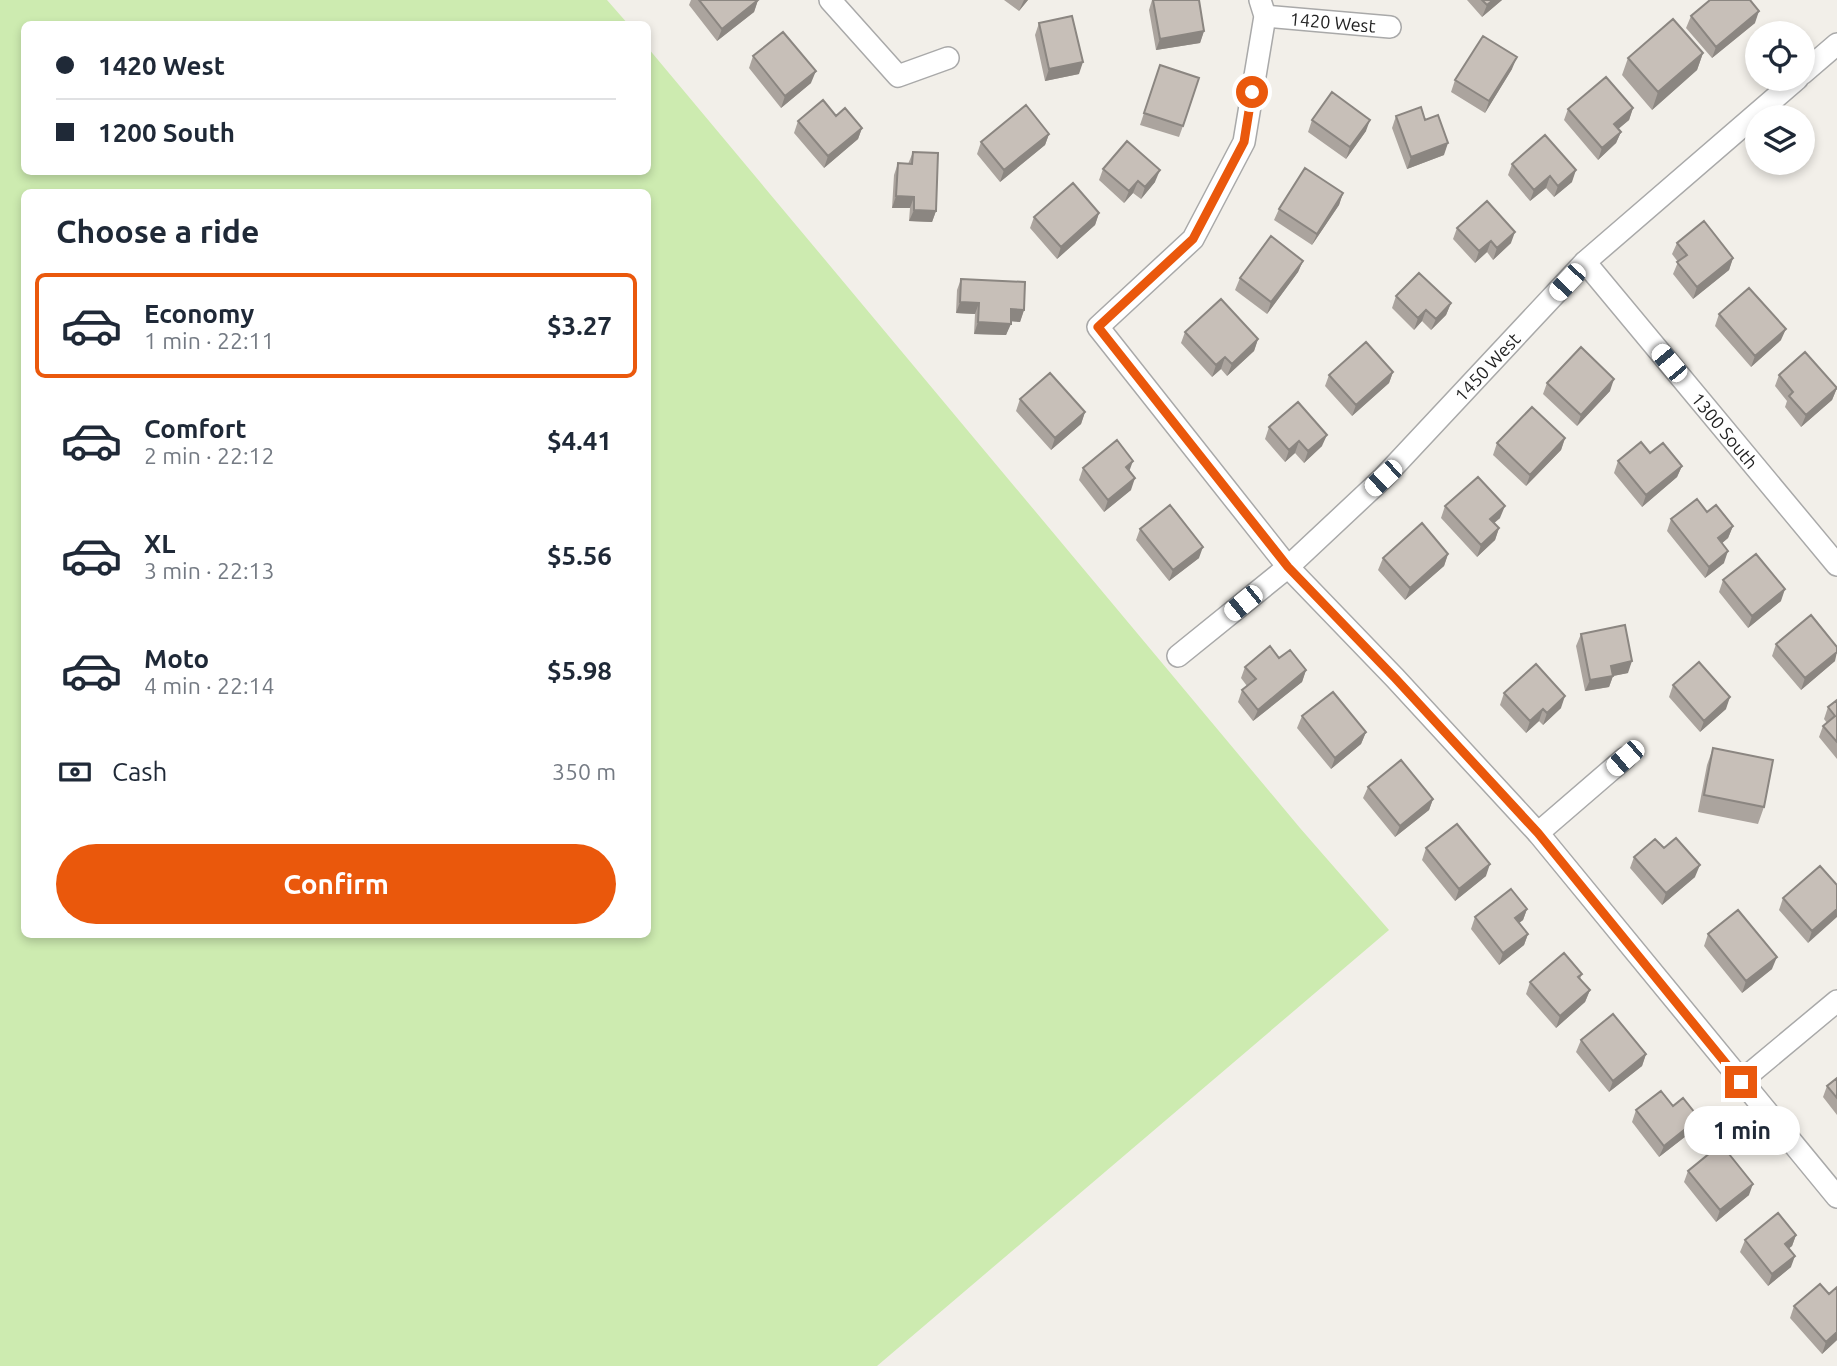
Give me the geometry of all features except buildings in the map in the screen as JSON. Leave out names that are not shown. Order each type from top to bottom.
[{"type":"street","points":[[830,0],[898,76],[948,58]]},
{"type":"street","name":"1420 West","points":[[1288,567],[1098,327],[1193,239],[1244,142],[1263,8],[1390,27]]},
{"type":"street","points":[[1815,63],[1837,44]]},
{"type":"street","name":"1450 West","points":[[1178,656],[1288,567],[1383,478],[1585,262],[1783,91]]},
{"type":"street","name":"1300 South","points":[[1585,262],[1837,565]]},
{"type":"street","points":[[1288,567],[1538,833],[1837,1197]]},
{"type":"street","points":[[1538,833],[1625,758]]},
{"type":"street","points":[[1741,1082],[1837,1001]]},
{"type":"green space","points":[[0,0],[607,0],[625,21],[21,21],[21,175],[651,175],[651,52],[1300,828],[1389,930],[877,1366],[0,1366]]},
{"type":"route","points":[[1252,92],[1244,142],[1193,239],[1098,327],[1288,567],[1538,833],[1741,1082]]}]
